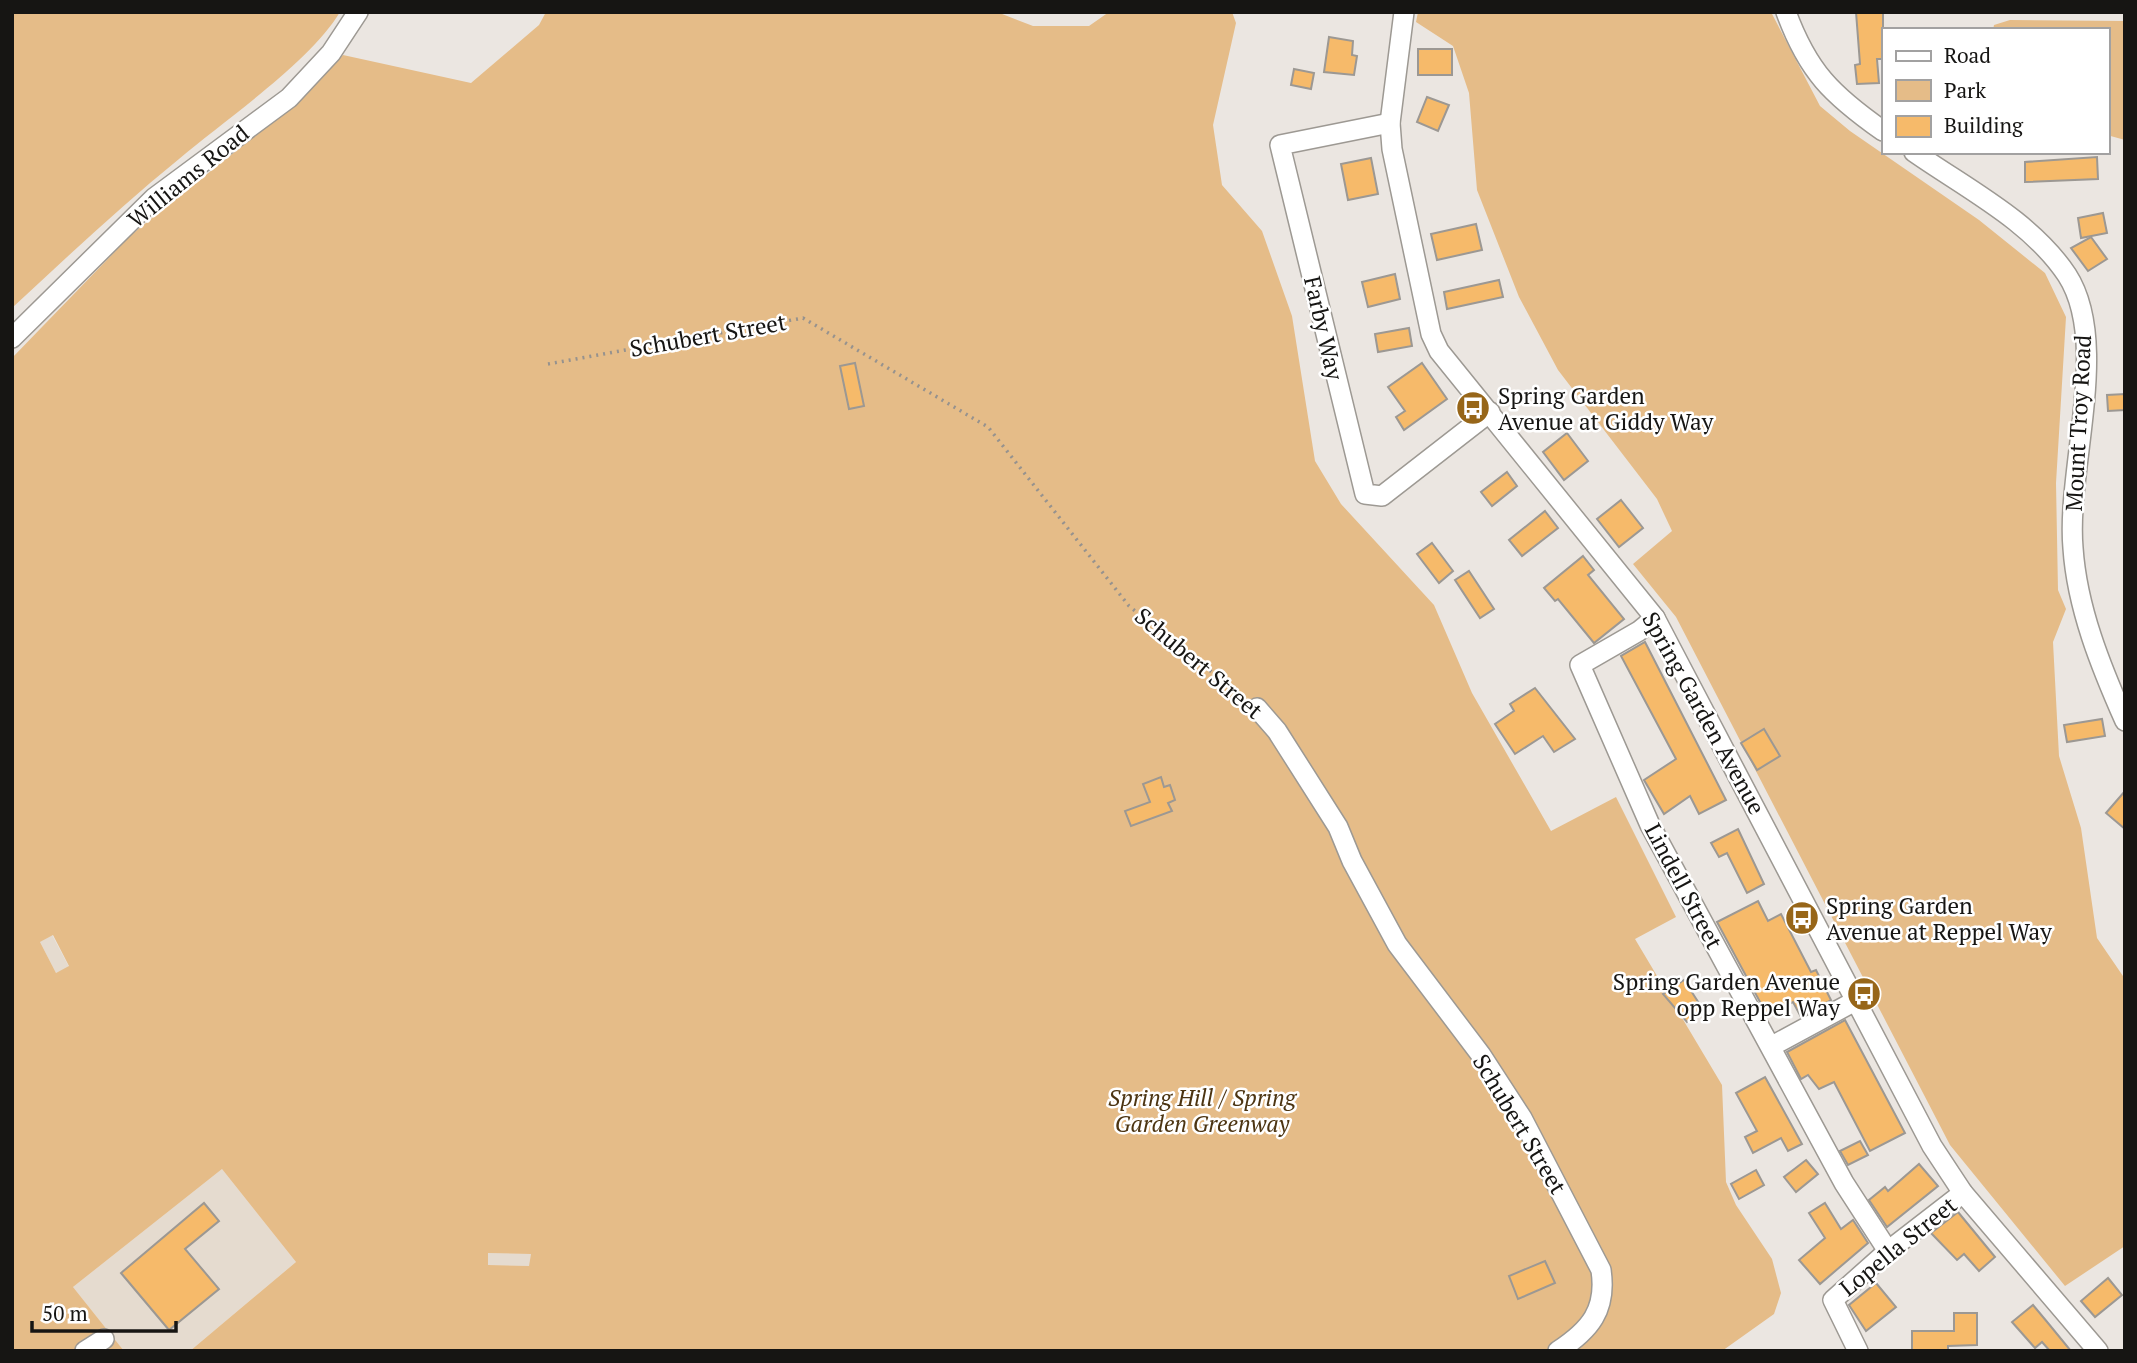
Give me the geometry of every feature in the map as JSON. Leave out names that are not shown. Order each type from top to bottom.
[{"type":"street","name":"Williams Road","points":[[12,338],[154,198],[289,98],[331,53],[358,12]]},
{"type":"street","name":"Spring Garden Avenue","points":[[1405,12],[1390,123],[1400,195],[1431,334],[1439,351],[1655,618],[1932,1146],[1963,1193],[2098,1351]]},
{"type":"street","points":[[1786,12],[1806,59],[1835,96],[1882,130]]},
{"type":"street","name":"Farby Way","points":[[1390,123],[1280,145],[1365,494],[1382,496],[1490,412]]},
{"type":"street","name":"Mount Troy Road","points":[[1917,154],[2024,227],[2069,278],[2082,309],[2086,336],[2085,381],[2074,488],[2072,546],[2077,582],[2087,620],[2105,675],[2125,721]]},
{"type":"street","name":"Lindell Street","points":[[1655,618],[1639,631],[1580,665],[1650,825],[1773,1046],[1844,1183],[1888,1251]]},
{"type":"street","name":"Schubert Street","points":[[1257,708],[1277,731],[1338,827],[1352,862],[1397,944],[1481,1055],[1522,1118],[1601,1270],[1604,1289],[1595,1321],[1577,1339],[1558,1351]]},
{"type":"street","points":[[1773,1046],[1857,1000]]},
{"type":"street","name":"Lopella Street","points":[[1858,1351],[1833,1300],[1888,1251],[1963,1193]]},
{"type":"street","points":[[85,1351],[104,1339]]},
{"type":"path","name":"Schubert Street","points":[[548,364],[803,318],[988,427],[1129,606],[1257,708]]},
{"type":"shaded area","points":[[52,935],[69,967],[56,973],[40,942]]},
{"type":"shaded area","points":[[222,1169],[296,1262],[190,1351],[124,1351],[73,1287]]},
{"type":"shaded area","points":[[488,1253],[531,1254],[530,1266],[488,1265]]},
{"type":"green space","points":[[12,12],[340,12],[309,51],[266,90],[136,195],[12,308]]},
{"type":"green space","name":"Spring Hill / Spring Garden Greenway","points":[[546,12],[997,12],[1033,26],[1089,26],[1109,12],[1232,12],[1236,23],[1213,125],[1222,185],[1262,231],[1292,316],[1315,461],[1341,504],[1434,605],[1472,693],[1551,831],[1616,797],[1676,917],[1635,939],[1722,1085],[1726,1182],[1736,1205],[1772,1259],[1781,1293],[1774,1314],[1722,1351],[190,1351],[296,1262],[222,1169],[73,1287],[124,1351],[12,1351],[12,358],[131,235],[302,98],[343,55],[471,83],[539,25]],"holes":[[[53,935],[69,966],[56,973],[40,942]],[[488,1253],[531,1254],[529,1266],[488,1265]]]},
{"type":"green space","points":[[1418,12],[1771,12],[1820,106],[1882,154],[1979,220],[2045,273],[2066,317],[2056,483],[2058,590],[2066,609],[2053,642],[2059,756],[2081,828],[2097,938],[2125,979],[2125,1246],[2065,1286],[1950,1145],[1676,617],[1633,564],[1672,531],[1657,499],[1558,370],[1519,297],[1477,190],[1469,93],[1453,46],[1416,22]]},
{"type":"green space","points":[[2010,20],[2125,21],[2125,140],[2109,136],[2109,28],[1993,28],[1994,25]]},
{"type":"building","points":[[1856,12],[1883,12],[1882,59],[1877,59],[1879,83],[1857,84],[1855,65],[1860,64]]},
{"type":"building","points":[[1329,37],[1353,41],[1352,55],[1357,56],[1354,75],[1324,72]]},
{"type":"building","points":[[1418,49],[1452,49],[1452,75],[1418,75]]},
{"type":"building","points":[[1294,69],[1314,73],[1311,89],[1291,85]]},
{"type":"building","points":[[1427,97],[1449,105],[1438,131],[1417,122]]},
{"type":"building","points":[[2097,157],[2098,179],[2025,182],[2025,162]]},
{"type":"building","points":[[1371,158],[1378,194],[1348,200],[1341,164]]},
{"type":"building","points":[[2103,213],[2107,233],[2081,238],[2078,218]]},
{"type":"building","points":[[1476,224],[1482,250],[1437,260],[1431,234]]},
{"type":"building","points":[[2091,237],[2107,259],[2088,271],[2071,248]]},
{"type":"building","points":[[1395,274],[1400,299],[1368,307],[1362,282]]},
{"type":"building","points":[[1499,280],[1503,297],[1447,309],[1444,292]]},
{"type":"building","points":[[1409,328],[1412,346],[1378,352],[1375,334]]},
{"type":"building","points":[[855,363],[864,406],[849,409],[840,366]]},
{"type":"building","points":[[1422,363],[1447,399],[1404,430],[1396,417],[1405,411],[1388,387]]},
{"type":"building","points":[[2125,394],[2125,410],[2108,411],[2107,395]]},
{"type":"building","points":[[1567,433],[1588,461],[1564,480],[1543,452]]},
{"type":"building","points":[[1507,472],[1517,486],[1492,506],[1481,492]]},
{"type":"building","points":[[1621,500],[1643,528],[1619,547],[1597,519]]},
{"type":"building","points":[[1545,511],[1558,528],[1522,556],[1509,540]]},
{"type":"building","points":[[1432,543],[1453,571],[1439,583],[1417,554]]},
{"type":"building","points":[[1583,556],[1594,570],[1588,575],[1624,619],[1594,643],[1558,599],[1555,601],[1544,588]]},
{"type":"building","points":[[1469,571],[1494,609],[1480,618],[1455,580]]},
{"type":"building","points":[[1645,642],[1726,800],[1699,814],[1690,796],[1664,814],[1644,780],[1676,759],[1621,656]]},
{"type":"building","points":[[1535,688],[1575,739],[1554,752],[1543,736],[1515,754],[1495,724],[1514,711],[1510,704]]},
{"type":"building","points":[[2102,719],[2105,736],[2067,742],[2064,725]]},
{"type":"building","points":[[1764,729],[1780,756],[1757,770],[1741,743]]},
{"type":"building","points":[[1161,777],[1164,787],[1170,785],[1175,800],[1168,803],[1172,811],[1131,826],[1125,811],[1150,802],[1143,784]]},
{"type":"building","points":[[2125,791],[2125,829],[2106,813]]},
{"type":"building","points":[[1738,829],[1764,884],[1747,893],[1727,853],[1719,857],[1711,843]]},
{"type":"building","points":[[1758,901],[1768,921],[1781,914],[1811,972],[1816,970],[1831,1000],[1801,1017],[1793,1002],[1767,1015],[1717,922]]},
{"type":"building","points":[[1684,980],[1704,1011],[1687,1022],[1663,994]]},
{"type":"building","points":[[1845,1020],[1905,1133],[1870,1151],[1834,1082],[1819,1089],[1808,1075],[1801,1079],[1787,1052]]},
{"type":"building","points":[[1765,1077],[1802,1144],[1788,1151],[1781,1138],[1753,1153],[1745,1137],[1757,1131],[1736,1093]]},
{"type":"building","points":[[1860,1141],[1868,1155],[1848,1165],[1840,1151]]},
{"type":"building","points":[[1806,1160],[1818,1174],[1796,1192],[1784,1177]]},
{"type":"building","points":[[1919,1164],[1938,1186],[1887,1227],[1869,1200],[1885,1187],[1888,1191]]},
{"type":"building","points":[[1756,1170],[1764,1185],[1739,1199],[1731,1184]]},
{"type":"building","points":[[204,1203],[219,1221],[185,1249],[219,1289],[169,1330],[121,1273]]},
{"type":"building","points":[[1825,1203],[1841,1229],[1853,1220],[1868,1243],[1820,1284],[1799,1260],[1825,1238],[1809,1213]]},
{"type":"building","points":[[1958,1212],[1995,1257],[1979,1271],[1964,1254],[1957,1260],[1931,1233]]},
{"type":"building","points":[[1545,1261],[1555,1283],[1518,1299],[1509,1276]]},
{"type":"building","points":[[2108,1278],[2122,1295],[2095,1317],[2081,1301]]},
{"type":"building","points":[[1876,1283],[1896,1307],[1866,1331],[1849,1305]]},
{"type":"building","points":[[2033,1305],[2071,1351],[2050,1351],[2042,1342],[2035,1348],[2012,1322]]},
{"type":"building","points":[[1954,1313],[1977,1313],[1977,1345],[1948,1346],[1948,1351],[1912,1351],[1912,1331],[1954,1331]]},
{"type":"place","name":"Spring Garden Avenue at Giddy Way","points":[[1473,408]]},
{"type":"place","name":"Spring Garden Avenue at Reppel Way","points":[[1802,918]]},
{"type":"place","name":"Spring Garden Avenue opp Reppel Way","points":[[1864,994]]}]
